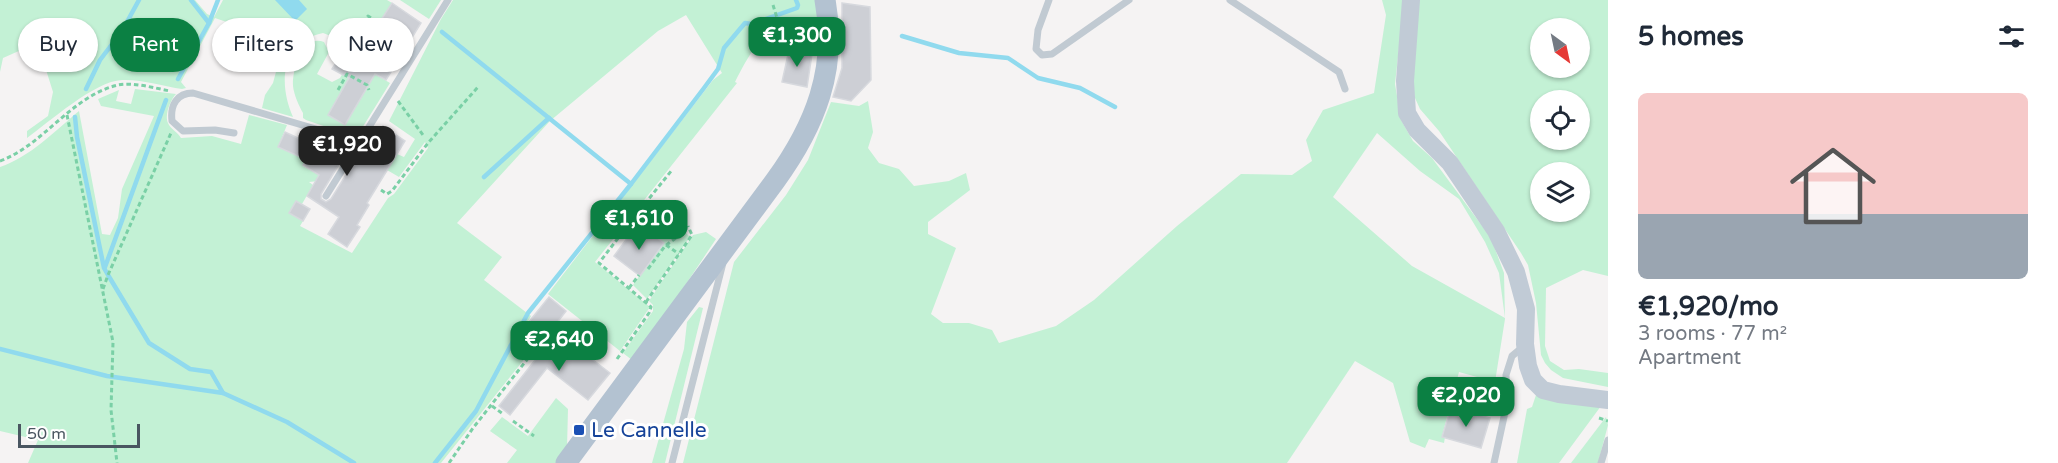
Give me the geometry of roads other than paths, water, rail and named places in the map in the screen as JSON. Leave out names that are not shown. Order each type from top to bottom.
[{"type":"main road","points":[[566,463],[787,164],[812,120],[823,88],[827,64],[829,28],[825,0]]},
{"type":"street","points":[[1411,0],[1405,81],[1407,113],[1418,130],[1450,163],[1496,231],[1516,272],[1526,309],[1528,366],[1533,381],[1544,390],[1559,394],[1608,400]]},
{"type":"lane","points":[[326,196],[448,0]]},
{"type":"lane","points":[[1049,0],[1038,30],[1036,49],[1042,55],[1052,54],[1129,0]]},
{"type":"lane","points":[[1230,0],[1339,72],[1345,89]]},
{"type":"lane","points":[[234,133],[215,130],[183,131],[175,125],[171,114],[173,104],[179,96],[193,93],[360,142]]},
{"type":"lane","points":[[672,463],[727,246]]},
{"type":"lane","points":[[1494,463],[1507,403],[1506,375],[1512,356],[1526,344]]},
{"type":"lane","points":[[1601,463],[1608,440]]},
{"type":"water","points":[[275,0],[299,0],[307,9],[298,18],[292,18]]},
{"type":"waterway","points":[[86,89],[100,60],[122,31],[139,0]]},
{"type":"waterway","points":[[191,0],[209,23]]},
{"type":"waterway","points":[[178,79],[209,23],[218,0]]},
{"type":"waterway","points":[[435,463],[476,411],[528,313],[704,88],[718,69],[724,48],[745,23],[752,24],[797,8],[796,0]]},
{"type":"waterway","points":[[442,32],[631,184]]},
{"type":"waterway","points":[[902,36],[959,53],[1008,58],[1038,78],[1080,88],[1115,107]]},
{"type":"waterway","points":[[105,267],[166,100]]},
{"type":"waterway","points":[[75,117],[77,137],[104,268],[149,343],[190,369],[211,372],[223,393]]},
{"type":"waterway","points":[[484,177],[549,118]]},
{"type":"waterway","points":[[0,349],[107,376],[223,393],[287,422],[354,463]]},
{"type":"place","name":"Le Cannelle","points":[[579,430]]}]
